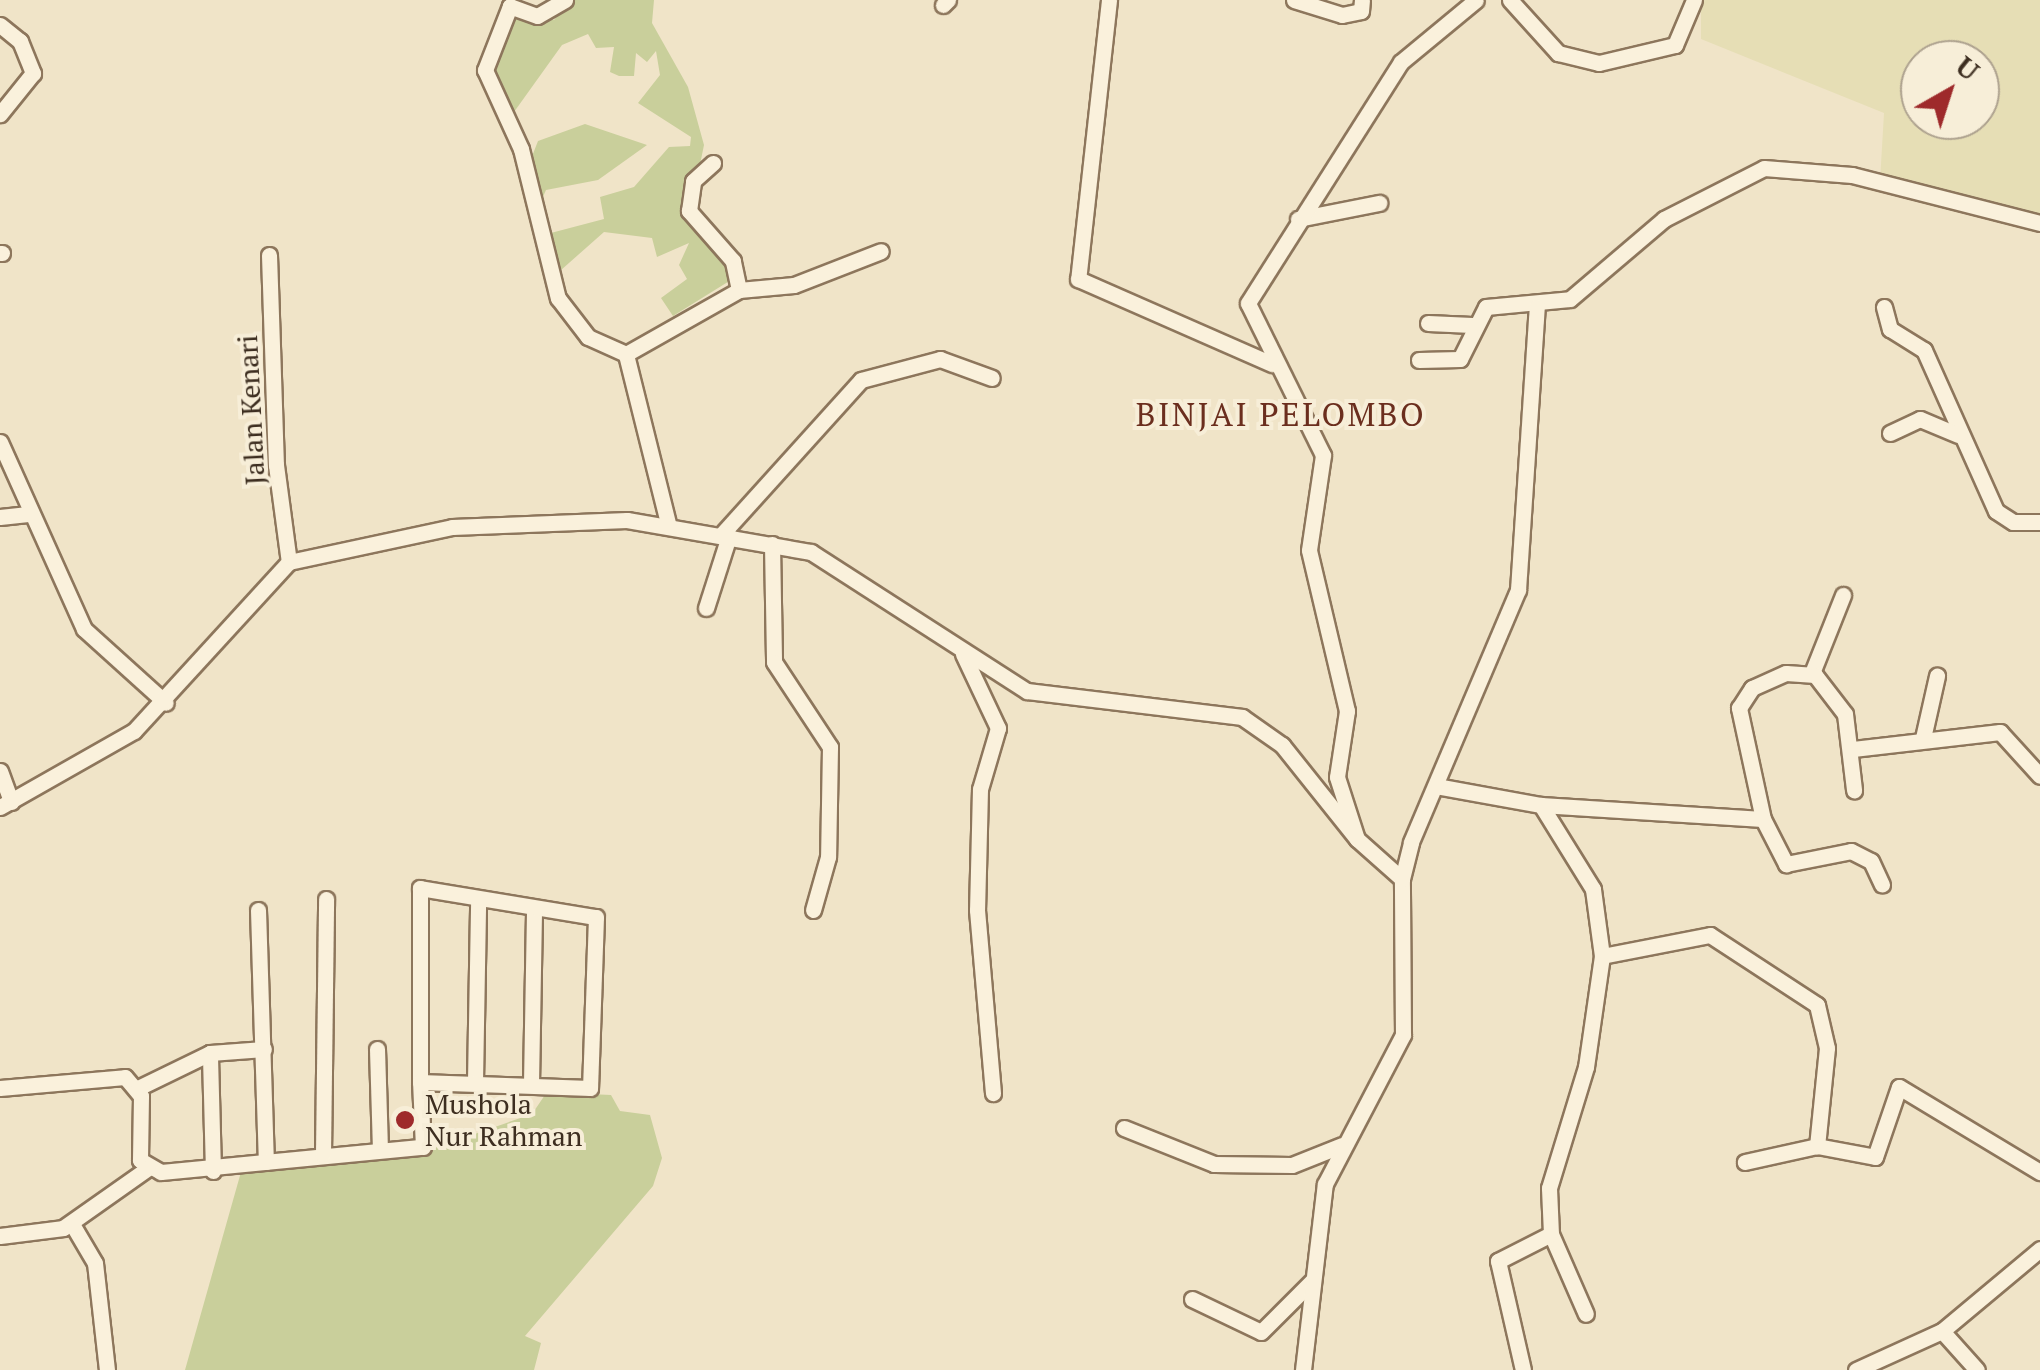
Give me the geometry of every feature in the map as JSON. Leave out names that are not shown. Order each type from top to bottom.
[{"type":"street","points":[[565,0],[537,16],[510,6],[485,70],[521,150],[558,298],[588,338],[626,354]]},
{"type":"street","points":[[1109,0],[1078,278],[1272,364]]},
{"type":"street","points":[[1294,0],[1342,16],[1361,11],[1362,0]]},
{"type":"street","points":[[1357,840],[1338,777],[1343,682],[1310,550],[1323,455],[1272,364],[1248,302],[1401,62],[1476,0]]},
{"type":"street","points":[[1510,0],[1551,48],[1599,63],[1675,45],[1694,0]]},
{"type":"street","points":[[0,25],[20,41],[32,74],[0,114]]},
{"type":"street","points":[[714,163],[693,181],[690,211],[733,262],[738,290]]},
{"type":"street","points":[[1419,360],[1460,359],[1472,324],[1491,305],[1537,308],[1570,299],[1664,219],[1764,168],[1852,174],[2040,223]]},
{"type":"street","points":[[1298,219],[1378,203]]},
{"type":"street","points":[[626,354],[738,290],[794,285],[882,250]]},
{"type":"street","name":"Jalan Kenari","points":[[269,255],[276,466],[289,562]]},
{"type":"street","points":[[1884,307],[1890,329],[1924,350],[1958,436],[1999,514],[2040,522]]},
{"type":"street","points":[[1303,1370],[1326,1184],[1342,1145],[1403,1034],[1402,879],[1436,786],[1518,590],[1537,308]]},
{"type":"street","points":[[1428,323],[1472,324]]},
{"type":"street","points":[[626,354],[668,523]]},
{"type":"street","points":[[706,608],[726,535],[861,380],[940,359],[992,378]]},
{"type":"street","points":[[1890,433],[1920,419],[1958,436]]},
{"type":"street","points":[[0,442],[4,462],[84,628],[166,703]]},
{"type":"street","points":[[0,517],[28,514]]},
{"type":"street","points":[[0,771],[5,804],[84,765],[166,703],[289,562],[452,527],[668,523],[772,544],[844,566],[963,654],[1044,695],[1208,710],[1260,725],[1357,840],[1402,879]]},
{"type":"street","points":[[772,544],[774,662],[830,748],[828,857],[813,910]]},
{"type":"street","points":[[1812,673],[1843,595]]},
{"type":"street","points":[[963,654],[998,728],[980,789],[978,910],[994,1094]]},
{"type":"street","points":[[1812,673],[1848,719],[1854,790]]},
{"type":"street","points":[[1812,673],[1763,681],[1740,703],[1764,819],[1783,862],[1851,851],[1872,860],[1882,885]]},
{"type":"street","points":[[1923,738],[1936,676]]},
{"type":"street","points":[[1853,749],[2000,732],[2040,776]]},
{"type":"street","points":[[1436,786],[1541,805],[1764,819]]},
{"type":"street","points":[[1541,805],[1593,889],[1602,956],[1586,1067],[1549,1188],[1550,1234],[1586,1314]]},
{"type":"street","points":[[0,1236],[72,1224],[148,1168],[212,1171],[323,1154],[423,1147],[420,1082],[420,888],[478,902],[596,917],[590,1088],[476,1080],[420,1082]]},
{"type":"street","points":[[323,1154],[326,899]]},
{"type":"street","points":[[476,1080],[478,902]]},
{"type":"street","points":[[258,910],[266,1162]]},
{"type":"street","points":[[531,1084],[534,911]]},
{"type":"street","points":[[1602,956],[1705,934],[1809,997],[1827,1048],[1817,1146]]},
{"type":"street","points":[[377,1048],[380,1150]]},
{"type":"street","points":[[0,1088],[94,1074],[138,1088],[210,1053],[264,1049]]},
{"type":"street","points":[[210,1053],[212,1171]]},
{"type":"street","points":[[1745,1162],[1817,1146],[1875,1157],[1898,1087],[2040,1172]]},
{"type":"street","points":[[138,1088],[139,1157],[148,1168]]},
{"type":"street","points":[[1124,1128],[1214,1164],[1292,1164],[1342,1145]]},
{"type":"street","points":[[72,1224],[95,1264],[107,1370]]},
{"type":"street","points":[[1523,1370],[1498,1261],[1550,1234]]},
{"type":"street","points":[[1856,1370],[1942,1331],[2040,1249]]},
{"type":"street","points":[[1192,1299],[1261,1332],[1312,1281]]},
{"type":"street","points":[[1942,1331],[1977,1370]]},
{"type":"shaded area","points":[[1701,0],[2040,0],[2040,215],[1880,181],[1884,113],[1701,39]]},
{"type":"green space","points":[[570,0],[654,0],[652,23],[688,87],[704,145],[688,223],[729,262],[731,280],[673,316],[661,298],[687,279],[679,265],[689,243],[657,257],[652,238],[604,232],[552,278],[547,234],[604,219],[600,197],[634,187],[669,147],[690,146],[691,137],[638,103],[660,75],[656,51],[647,62],[636,53],[634,76],[619,76],[610,72],[614,47],[596,48],[588,34],[562,45],[514,112],[528,151],[497,93],[489,51],[513,16],[554,20]]},
{"type":"green space","points":[[585,124],[647,145],[598,180],[546,190],[542,199],[531,159],[538,141]]},
{"type":"green space","points":[[547,1092],[611,1095],[620,1111],[650,1115],[662,1158],[653,1186],[525,1336],[541,1343],[534,1370],[185,1370],[241,1172],[420,1153],[532,1114]]},
{"type":"place","name":"Mushola Nur Rahman","points":[[405,1120]]},
{"type":"district","name":"BINJAI PELOMBO","points":[[1281,414]]}]
